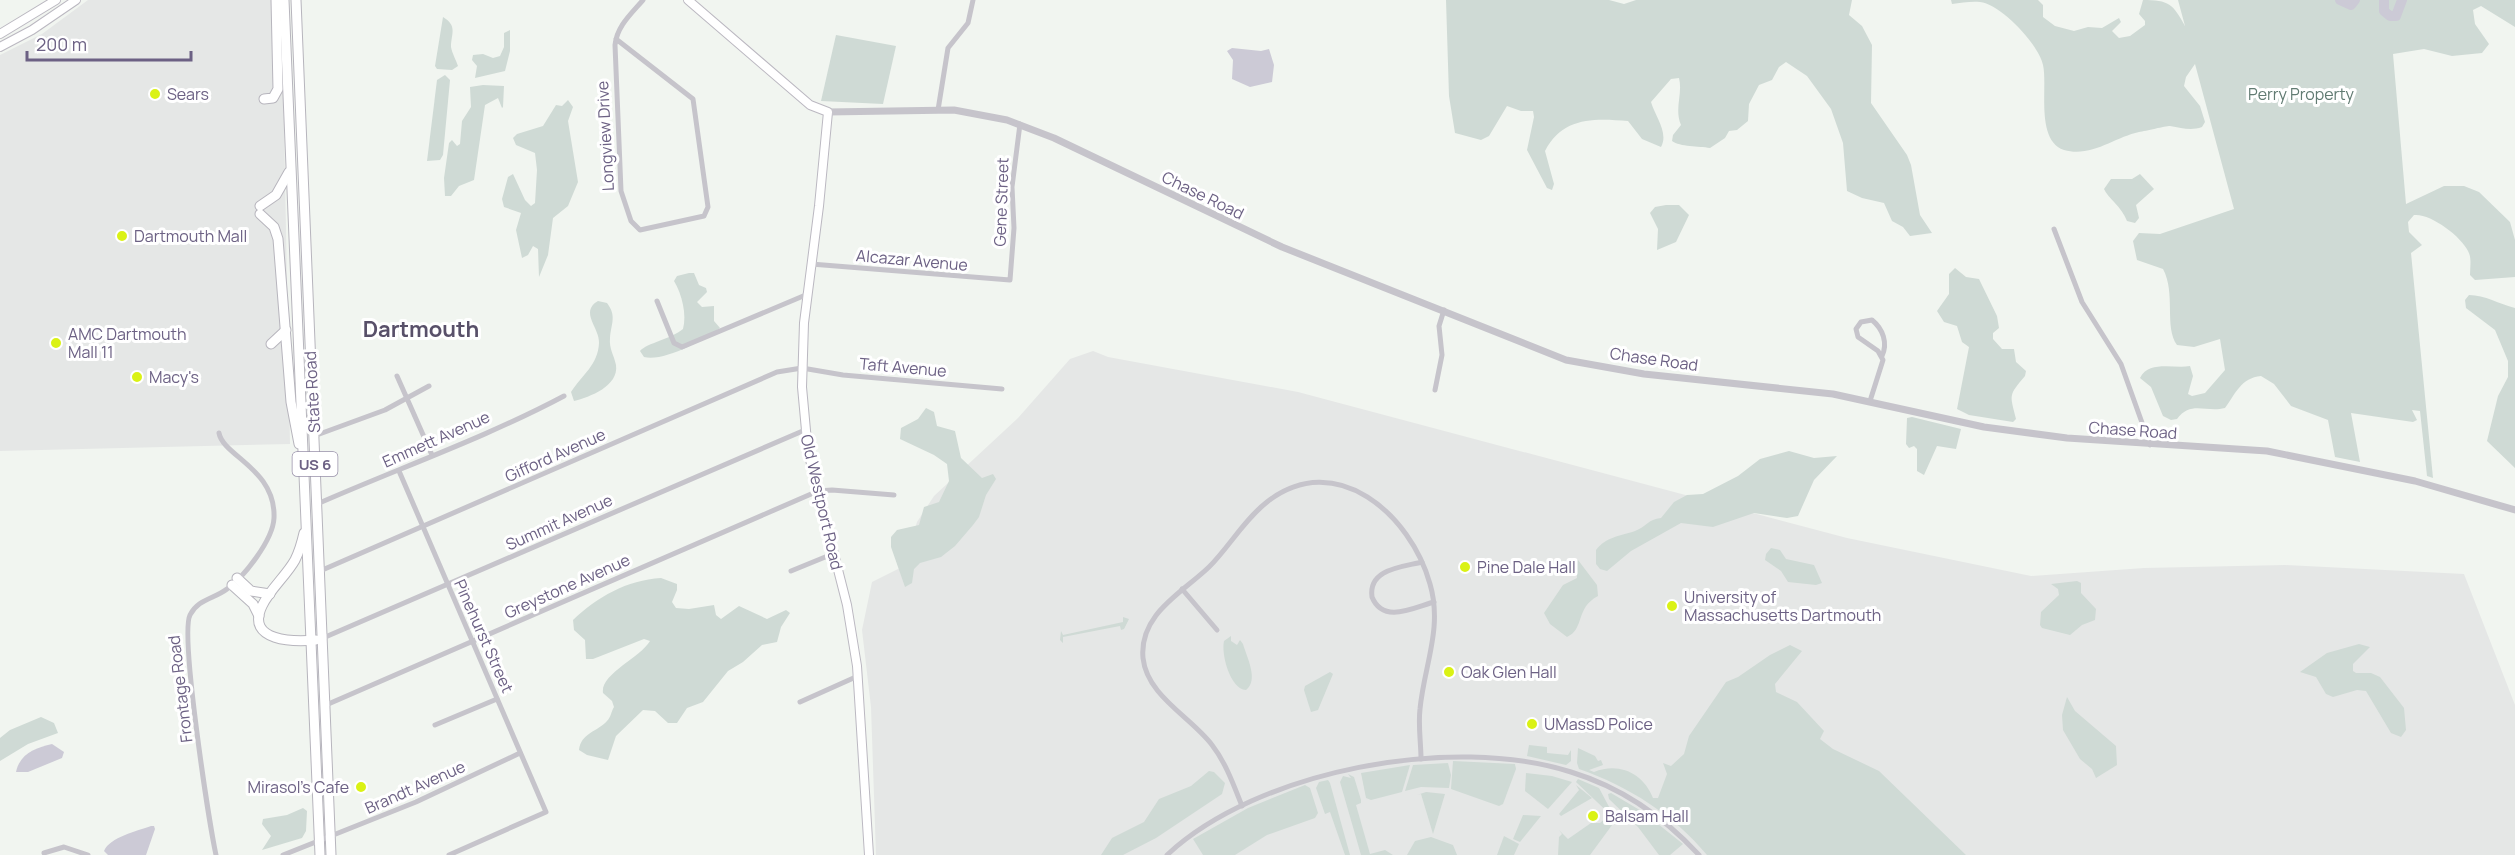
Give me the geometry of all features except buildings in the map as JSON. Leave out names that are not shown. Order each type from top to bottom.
[{"type":"main road","points":[[0,34],[56,0]]},
{"type":"main road","points":[[0,47],[32,30],[76,0]]},
{"type":"main road","points":[[264,99],[273,98],[278,89],[276,0]]},
{"type":"main road","name":"State Road","points":[[284,0],[320,855]]},
{"type":"main road","name":"State Road","points":[[296,0],[331,855]]},
{"type":"main road","points":[[688,0],[810,105],[828,112]]},
{"type":"main road","name":"Old Westport Road","points":[[828,112],[802,368],[805,430],[850,619],[858,676],[869,855]]},
{"type":"main road","points":[[290,170],[276,195],[260,210],[278,235],[292,413],[304,470]]},
{"type":"main road","points":[[284,306],[294,247]]},
{"type":"main road","points":[[286,330],[271,344],[288,353]]},
{"type":"main road","points":[[259,616],[270,594],[294,562],[307,525]]},
{"type":"main road","points":[[235,582],[251,591],[270,594]]},
{"type":"main road","points":[[235,582],[254,604],[262,628],[276,639],[323,638]]},
{"type":"street","points":[[616,39],[621,25],[643,0]]},
{"type":"street","points":[[938,110],[948,48],[968,23],[972,15],[973,0]]},
{"type":"street","name":"Longview Drive","points":[[616,39],[693,99],[708,207],[704,216],[645,230],[635,228],[631,222],[621,191],[616,39]]},
{"type":"street","name":"Chase Road","points":[[828,112],[938,110],[981,114],[1020,124],[1282,247],[1566,360],[1644,374],[1801,390],[1870,401],[1984,427],[2067,438],[2267,451],[2415,482],[2515,510]]},
{"type":"street","name":"Gene Street","points":[[1010,280],[1014,228],[1012,187],[1020,124]]},
{"type":"street","points":[[2054,229],[2082,302],[2121,364],[2150,445]]},
{"type":"street","name":"Alcazar Avenue","points":[[812,264],[1010,280]]},
{"type":"street","points":[[657,301],[674,343],[682,347],[808,294]]},
{"type":"street","points":[[1435,390],[1442,355],[1439,326],[1444,310]]},
{"type":"street","points":[[1870,401],[1882,368],[1884,344],[1881,329],[1870,319],[1860,322],[1856,329],[1858,337],[1882,356]]},
{"type":"street","name":"Taft Avenue","points":[[802,368],[843,375],[1002,389]]},
{"type":"street","name":"Gifford Avenue","points":[[320,571],[777,372],[802,368]]},
{"type":"street","points":[[397,376],[432,455]]},
{"type":"street","points":[[314,436],[376,414],[429,386]]},
{"type":"street","name":"Emmett Avenue","points":[[317,504],[399,471],[536,411],[564,396]]},
{"type":"street","name":"Summit Avenue","points":[[323,638],[805,430]]},
{"type":"street","name":"Frontage Road","points":[[216,855],[187,626],[198,604],[235,582],[269,538],[274,510],[270,494],[261,478],[247,462],[221,440],[219,433]]},
{"type":"street","name":"Pinehurst Street","points":[[399,471],[546,812],[449,855]]},
{"type":"street","points":[[1242,806],[1215,748],[1157,689],[1146,672],[1143,649],[1147,631],[1159,612],[1217,558],[1267,502],[1281,493],[1312,484],[1341,485],[1369,498],[1399,523],[1422,562],[1434,602],[1434,642],[1420,710],[1421,759]]},
{"type":"street","points":[[818,491],[894,495]]},
{"type":"street","name":"Greystone Avenue","points":[[326,705],[818,491]]},
{"type":"street","points":[[791,571],[835,553]]},
{"type":"street","points":[[1422,562],[1381,574],[1372,586],[1372,597],[1381,609],[1392,613],[1434,602]]},
{"type":"street","points":[[1182,589],[1217,630]]},
{"type":"street","points":[[800,702],[858,676]]},
{"type":"street","points":[[435,725],[497,699]]},
{"type":"street","name":"Brandt Avenue","points":[[283,855],[416,802],[520,753]]},
{"type":"street","points":[[1167,855],[1200,829],[1242,806],[1315,778],[1377,764],[1421,759],[1501,759],[1532,762],[1572,772],[1606,786],[1644,807],[1675,831],[1699,855]]},
{"type":"street","points":[[44,853],[64,847],[88,855]]},
{"type":"shaded area","name":"Dartmouth Mall","points":[[88,0],[279,0],[282,16],[290,444],[0,451],[0,55],[42,34]]},
{"type":"shaded area","points":[[1232,48],[1261,51],[1269,49],[1274,65],[1272,82],[1250,87],[1232,79],[1233,60],[1227,51]]},
{"type":"shaded area","name":"University of Massachusetts Dartmouth","points":[[1093,351],[1108,357],[1298,392],[1847,538],[2031,576],[2144,568],[2285,565],[2464,574],[2515,705],[2515,855],[876,855],[871,707],[862,630],[872,582],[904,566],[917,522],[934,496],[1018,418],[1070,359]]},
{"type":"shaded area","points":[[52,744],[64,752],[62,758],[28,772],[16,772],[25,756]]},
{"type":"shaded area","points":[[151,826],[155,829],[146,855],[108,855],[104,851],[118,838]]},
{"type":"green space","points":[[1446,0],[1609,0],[1624,4],[1636,0],[1852,0],[1849,15],[1862,26],[1872,45],[1871,103],[1907,155],[1920,215],[1932,233],[1910,236],[1903,227],[1892,221],[1884,203],[1862,198],[1847,191],[1843,143],[1831,109],[1807,76],[1786,62],[1779,67],[1772,80],[1759,85],[1749,104],[1748,121],[1737,130],[1729,131],[1725,138],[1710,148],[1672,141],[1673,135],[1681,125],[1678,113],[1679,78],[1671,79],[1651,102],[1662,130],[1661,147],[1642,139],[1628,121],[1591,120],[1570,126],[1552,140],[1545,151],[1554,184],[1552,190],[1547,188],[1527,150],[1534,117],[1533,111],[1521,111],[1507,106],[1489,136],[1481,140],[1455,133],[1449,96]]},
{"type":"green space","name":"Perry Property","points":[[1951,0],[2038,0],[2043,5],[2043,17],[2055,26],[2074,31],[2088,27],[2102,28],[2119,18],[2121,22],[2112,31],[2119,38],[2130,36],[2145,25],[2145,21],[2139,14],[2143,0],[2165,2],[2173,8],[2185,26],[2178,0],[2515,0],[2515,27],[2481,6],[2473,10],[2475,24],[2489,44],[2482,53],[2452,56],[2424,49],[2393,54],[2406,204],[2444,186],[2464,186],[2479,192],[2510,222],[2515,240],[2515,277],[2475,280],[2470,275],[2468,251],[2452,232],[2421,215],[2414,215],[2408,222],[2409,232],[2422,245],[2411,253],[2433,478],[2427,476],[2420,411],[2412,410],[2417,420],[2413,422],[2351,413],[2360,462],[2335,457],[2328,420],[2291,406],[2274,384],[2261,376],[2244,383],[2225,408],[2193,408],[2182,413],[2177,419],[2171,420],[2163,416],[2151,387],[2140,378],[2144,372],[2162,366],[2190,366],[2193,376],[2188,394],[2192,396],[2205,393],[2225,370],[2220,339],[2194,347],[2177,345],[2171,329],[2167,278],[2163,269],[2137,260],[2133,241],[2139,233],[2160,234],[2234,209],[2195,64],[2186,77],[2184,86],[2200,106],[2205,122],[2202,127],[2190,129],[2164,127],[2139,132],[2093,149],[2074,152],[2064,150],[2055,144],[2049,135],[2044,112],[2043,65],[2027,37],[2008,18],[1989,4],[1966,2],[1952,4]]},
{"type":"green space","points":[[443,17],[452,27],[451,47],[458,66],[452,70],[437,69],[435,66]]},
{"type":"green space","points":[[510,30],[510,51],[505,71],[475,78],[477,66],[472,60],[473,55],[483,54],[493,58],[500,56],[504,47],[504,33]]},
{"type":"green space","points":[[836,35],[896,46],[883,104],[821,101]]},
{"type":"green space","points":[[445,75],[450,80],[443,155],[440,160],[427,161],[437,80]]},
{"type":"green space","points":[[504,86],[503,107],[498,98],[485,105],[474,180],[459,186],[451,196],[445,196],[444,178],[449,143],[452,140],[457,146],[460,144],[462,121],[471,107],[470,87]]},
{"type":"green space","points":[[568,100],[573,107],[568,121],[578,182],[568,206],[553,218],[548,255],[539,277],[538,249],[533,246],[528,255],[522,258],[516,230],[521,213],[504,207],[502,199],[508,177],[513,174],[525,200],[531,206],[535,203],[537,170],[535,153],[516,145],[513,138],[517,134],[543,126],[556,105],[562,106]]},
{"type":"green space","points":[[2140,174],[2154,189],[2136,205],[2139,218],[2135,223],[2127,221],[2104,189],[2111,179],[2132,179]]},
{"type":"green space","points":[[1679,205],[1689,215],[1676,242],[1657,250],[1658,229],[1650,213],[1655,207]]},
{"type":"green space","points":[[1955,268],[1966,277],[1979,279],[1997,316],[1999,328],[1993,333],[1993,339],[2002,349],[2014,349],[2016,362],[2026,371],[2013,392],[2012,405],[2016,419],[2013,422],[1969,415],[1957,409],[1969,347],[1962,342],[1957,326],[1944,322],[1937,311],[1949,294],[1949,274]]},
{"type":"green space","points":[[694,273],[699,285],[706,288],[707,292],[697,302],[702,307],[714,306],[714,321],[720,328],[694,344],[673,353],[652,358],[644,357],[640,351],[643,348],[683,329],[683,305],[674,281],[677,276]]},
{"type":"green space","points":[[2469,295],[2515,308],[2515,468],[2487,441],[2498,396],[2508,377],[2508,361],[2495,330],[2466,308],[2465,300]]},
{"type":"green space","points":[[598,301],[607,303],[612,312],[610,342],[616,372],[608,385],[588,397],[574,401],[571,392],[593,364],[598,351],[598,337],[590,310]]},
{"type":"green space","points":[[926,408],[934,412],[937,426],[955,431],[961,458],[982,478],[993,474],[996,479],[973,525],[955,546],[941,557],[920,563],[914,569],[912,583],[905,587],[891,547],[891,537],[897,530],[919,525],[924,507],[939,502],[949,481],[947,464],[934,455],[900,439],[901,428],[918,419]]},
{"type":"green space","points":[[1912,417],[1961,429],[1956,449],[1937,446],[1924,475],[1917,471],[1917,449],[1914,446],[1909,448],[1906,444],[1907,418]]},
{"type":"green space","points":[[1789,451],[1814,458],[1837,456],[1814,480],[1798,516],[1787,518],[1754,513],[1713,527],[1681,523],[1631,551],[1607,571],[1600,569],[1596,564],[1596,550],[1604,542],[1635,531],[1661,518],[1674,502],[1687,495],[1703,494],[1738,476],[1760,459]]},
{"type":"green space","points":[[1771,548],[1780,550],[1786,559],[1814,565],[1822,583],[1816,585],[1788,582],[1781,571],[1765,560]]},
{"type":"green space","points":[[1578,560],[1597,585],[1598,596],[1586,606],[1576,629],[1567,637],[1550,624],[1544,613],[1563,585],[1577,578],[1575,563]]},
{"type":"green space","points":[[661,578],[677,584],[672,602],[676,608],[689,609],[714,605],[716,615],[721,619],[739,606],[767,619],[786,610],[790,613],[781,627],[777,642],[762,645],[743,662],[728,671],[703,702],[687,708],[677,723],[668,723],[655,711],[643,710],[616,736],[608,760],[587,755],[579,750],[580,744],[586,736],[607,721],[614,707],[612,701],[603,693],[604,686],[614,673],[650,641],[644,639],[593,659],[586,659],[585,640],[574,630],[573,620],[592,604],[613,591],[636,582]]},
{"type":"green space","points":[[2077,581],[2081,583],[2081,593],[2096,609],[2095,620],[2082,625],[2070,635],[2042,628],[2040,625],[2041,612],[2059,595],[2058,589],[2051,584]]},
{"type":"green space","points":[[1123,617],[1129,619],[1124,629],[1121,630],[1120,626],[1063,637],[1063,643],[1060,640],[1061,631],[1063,635],[1123,622]]},
{"type":"green space","points":[[1231,636],[1231,641],[1237,645],[1240,640],[1243,644],[1249,662],[1252,681],[1246,690],[1235,684],[1225,662],[1224,641]]},
{"type":"green space","points":[[2359,644],[2370,647],[2353,664],[2353,671],[2371,673],[2380,677],[2404,708],[2406,730],[2401,737],[2391,733],[2366,691],[2357,690],[2333,697],[2326,694],[2316,677],[2300,672],[2327,653]]},
{"type":"green space","points":[[1790,645],[1802,651],[1775,684],[1776,692],[1797,702],[1824,731],[1820,739],[1833,749],[1879,771],[1966,855],[1707,855],[1680,827],[1649,803],[1615,784],[1579,769],[1578,748],[1595,756],[1598,761],[1601,760],[1603,765],[1589,770],[1594,772],[1612,768],[1629,772],[1643,782],[1653,798],[1658,798],[1667,774],[1663,763],[1671,766],[1684,754],[1689,736],[1726,682]]},
{"type":"green space","points":[[1330,672],[1333,674],[1318,710],[1311,712],[1304,690],[1305,686]]},
{"type":"green space","points":[[2067,697],[2075,711],[2116,746],[2117,765],[2096,778],[2092,769],[2080,759],[2063,730],[2062,715]]},
{"type":"green space","points":[[41,717],[54,723],[58,733],[28,744],[0,761],[0,738],[10,730]]},
{"type":"green space","points":[[1529,745],[1547,747],[1547,753],[1568,755],[1571,750],[1571,761],[1566,765],[1527,756]]},
{"type":"green space","points":[[1453,761],[1515,764],[1516,769],[1503,804],[1499,806],[1451,789]]},
{"type":"green space","points":[[1448,763],[1451,775],[1449,788],[1421,787],[1405,791],[1413,765]]},
{"type":"green space","points":[[1410,765],[1402,792],[1371,800],[1366,798],[1361,773]]},
{"type":"green space","points":[[1209,771],[1214,772],[1225,783],[1222,794],[1156,838],[1123,855],[1101,855],[1112,838],[1144,822],[1159,799],[1191,786]]},
{"type":"green space","points":[[1526,773],[1552,776],[1572,782],[1548,809],[1525,791]]},
{"type":"green space","points":[[1348,774],[1354,777],[1361,800],[1361,803],[1356,805],[1370,854],[1385,850],[1393,855],[1361,855],[1340,782],[1343,776],[1351,778]]},
{"type":"green space","points":[[1578,779],[1599,788],[1616,820],[1576,782]]},
{"type":"green space","points":[[1328,780],[1350,855],[1345,855],[1330,812],[1325,814],[1316,788],[1319,782]]},
{"type":"green space","points":[[1305,785],[1310,788],[1318,813],[1315,818],[1267,835],[1235,855],[1203,855],[1193,839],[1248,808]]},
{"type":"green space","points":[[1576,785],[1592,798],[1561,816],[1559,814],[1579,790]]},
{"type":"green space","points":[[1426,792],[1445,794],[1433,834],[1421,794],[1417,795]]},
{"type":"green space","points":[[1611,793],[1643,812],[1683,844],[1670,855],[1659,855],[1638,827],[1609,799],[1608,794]]},
{"type":"green space","points":[[303,808],[307,811],[306,831],[302,838],[262,850],[271,836],[262,824],[263,819],[287,815]]},
{"type":"green space","points":[[1523,815],[1541,816],[1520,842],[1513,839]]},
{"type":"green space","points":[[1608,816],[1615,821],[1590,855],[1558,855],[1559,837],[1562,834],[1559,830],[1568,839],[1591,823],[1600,823]]},
{"type":"green space","points":[[1504,836],[1519,844],[1514,855],[1497,855]]},
{"type":"green space","points":[[1431,837],[1453,845],[1457,855],[1407,855],[1415,841]]},
{"type":"waterway","points":[[2340,0],[2351,5],[2355,0]]},
{"type":"waterway","points":[[2384,0],[2384,11],[2390,16],[2396,16],[2402,0]]},
{"type":"place","name":"Sears","points":[[155,94]]},
{"type":"place","name":"Dartmouth Mall","points":[[122,236]]},
{"type":"place","name":"AMC Dartmouth Mall 11","points":[[56,343]]},
{"type":"place","name":"Macy's","points":[[137,377]]},
{"type":"place","name":"Pine Dale Hall","points":[[1465,567]]},
{"type":"place","name":"University of Massachusetts Dartmouth","points":[[1672,606]]},
{"type":"place","name":"Oak Glen Hall","points":[[1449,672]]},
{"type":"place","name":"UMassD Police","points":[[1532,724]]},
{"type":"place","name":"Mirasol's Cafe","points":[[361,787]]},
{"type":"place","name":"Balsam Hall","points":[[1593,816]]},
{"type":"district","name":"Dartmouth","points":[[421,329]]}]
